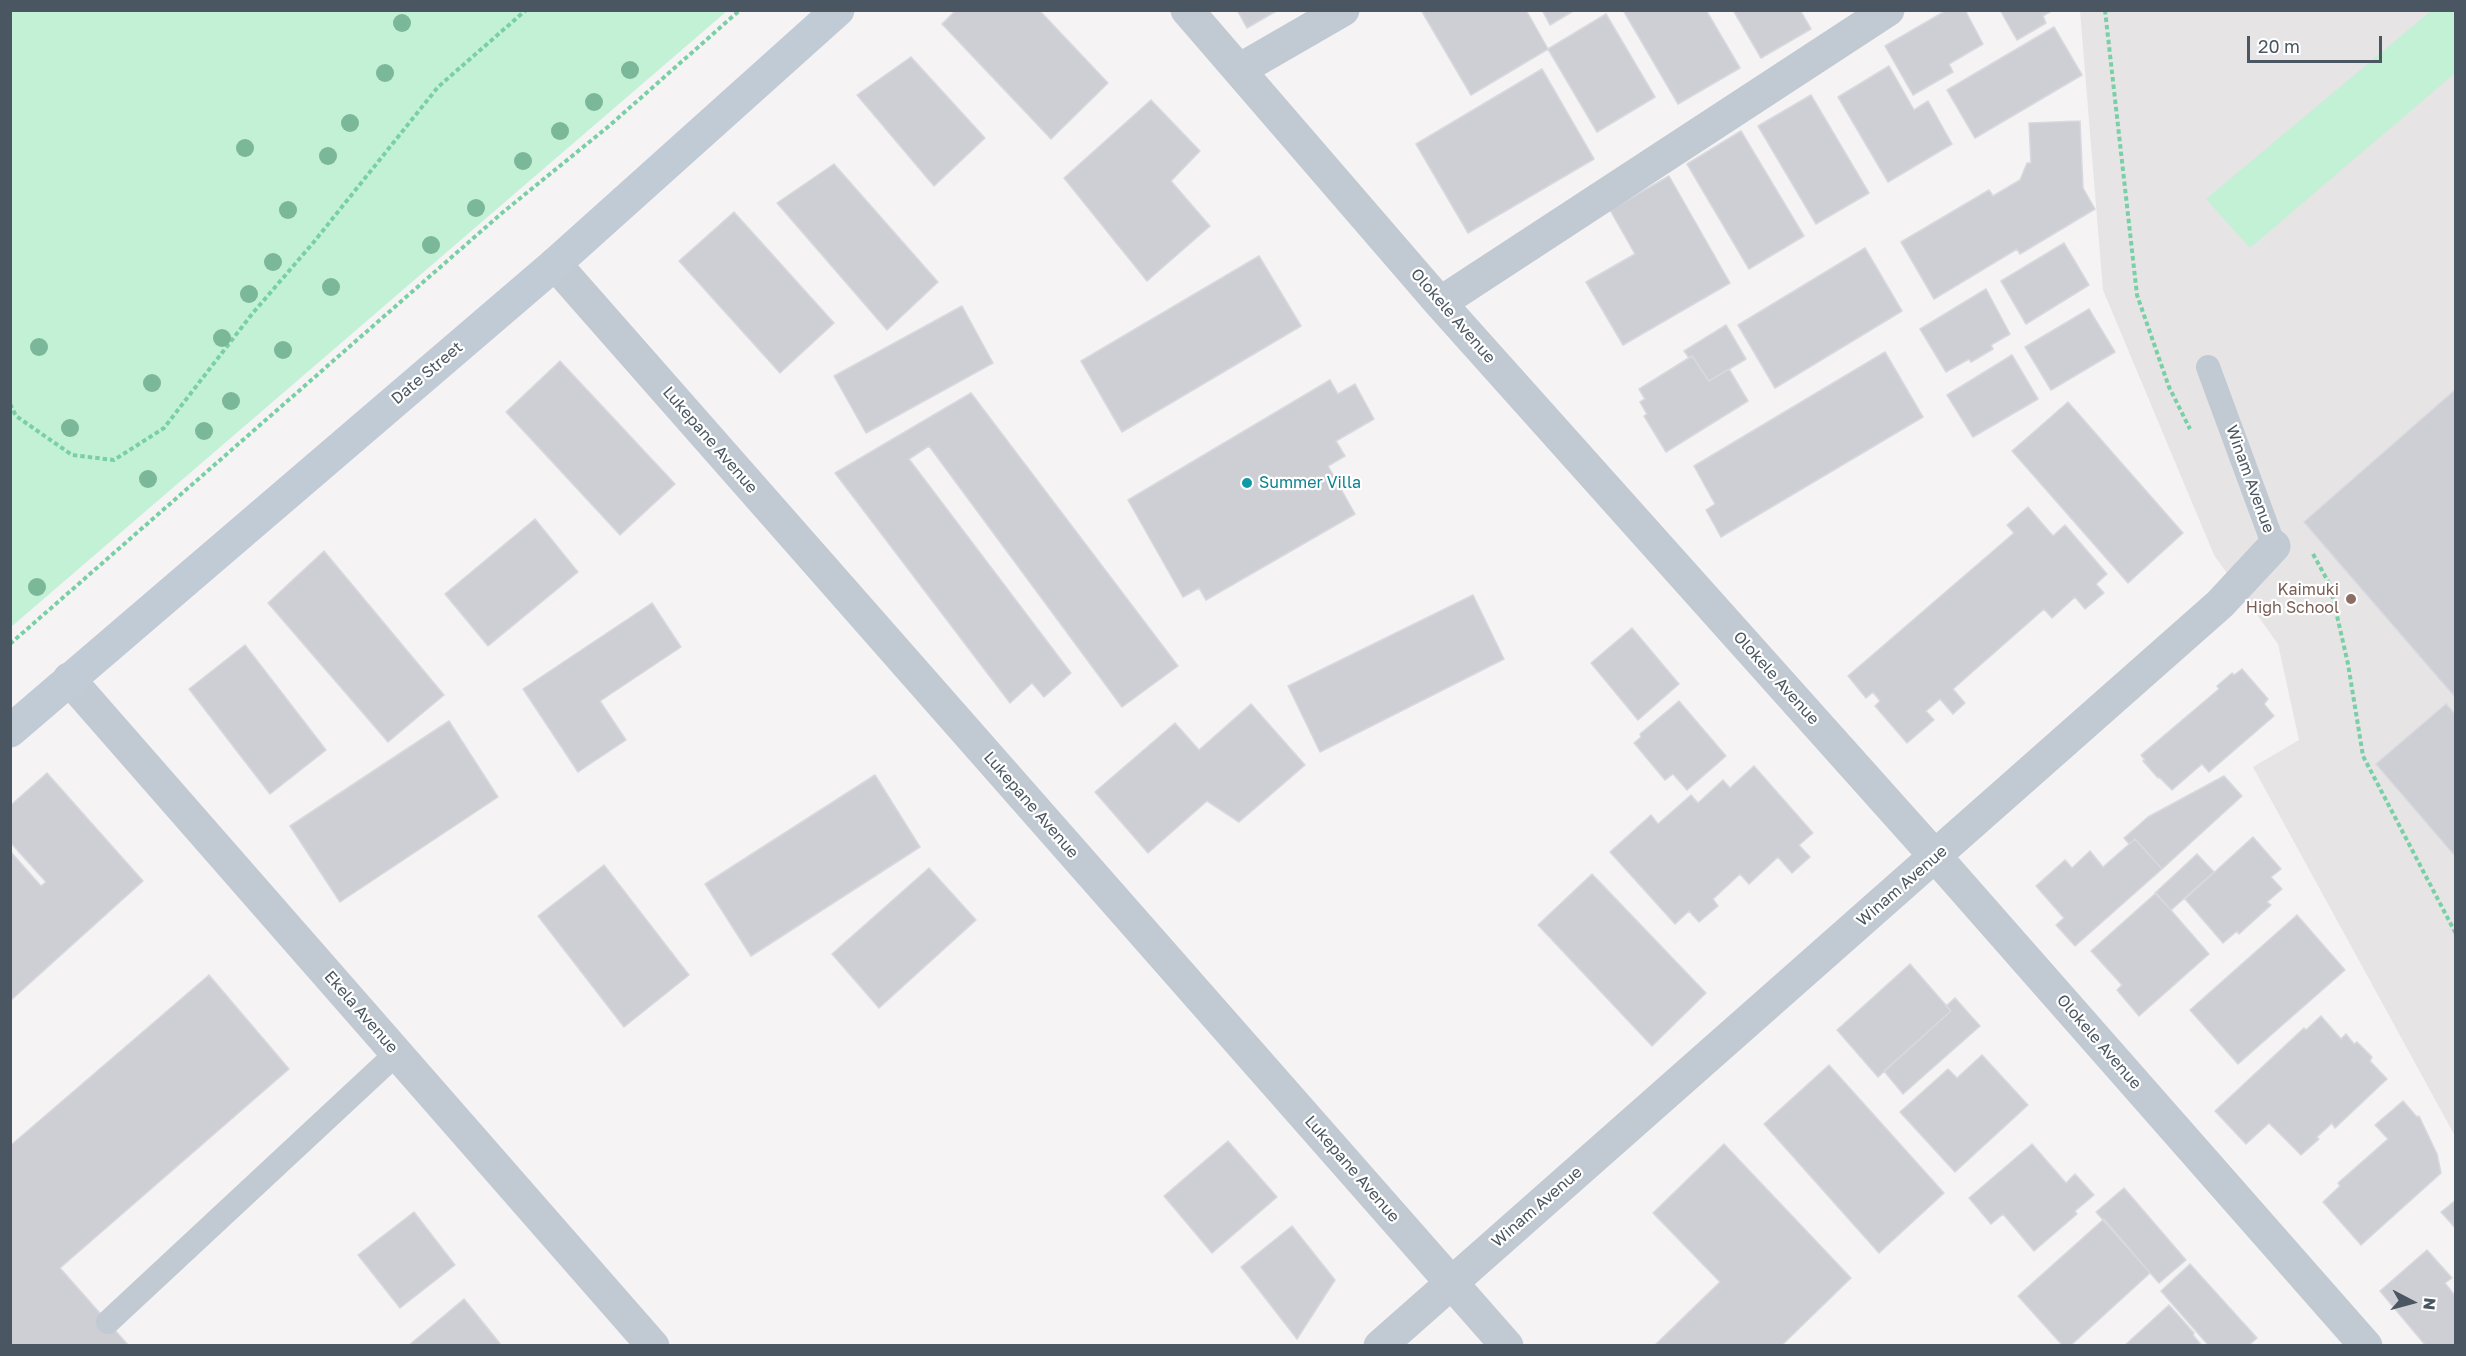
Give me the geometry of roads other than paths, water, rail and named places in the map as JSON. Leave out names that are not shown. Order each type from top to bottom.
[{"type":"street","name":"Date Street","points":[[10,731],[555,264],[838,10]]},
{"type":"street","name":"Olokele Avenue","points":[[1187,10],[1440,303],[1935,856],[2366,1346]]},
{"type":"street","points":[[1239,70],[1343,10]]},
{"type":"street","points":[[1440,303],[1888,10]]},
{"type":"street","name":"Lukepane Avenue","points":[[555,264],[1507,1346]]},
{"type":"street","name":"Winam Avenue","points":[[1380,1346],[2220,604],[2274,546]]},
{"type":"street","name":"Ekela Avenue","points":[[69,679],[653,1346]]},
{"type":"lane","name":"Winam Avenue","points":[[2208,367],[2274,546]]},
{"type":"lane","points":[[108,1322],[397,1053]]},
{"type":"place","name":"Summer Villa","points":[[1247,483]]},
{"type":"place","name":"Kaimuki High School","points":[[2351,599]]}]
